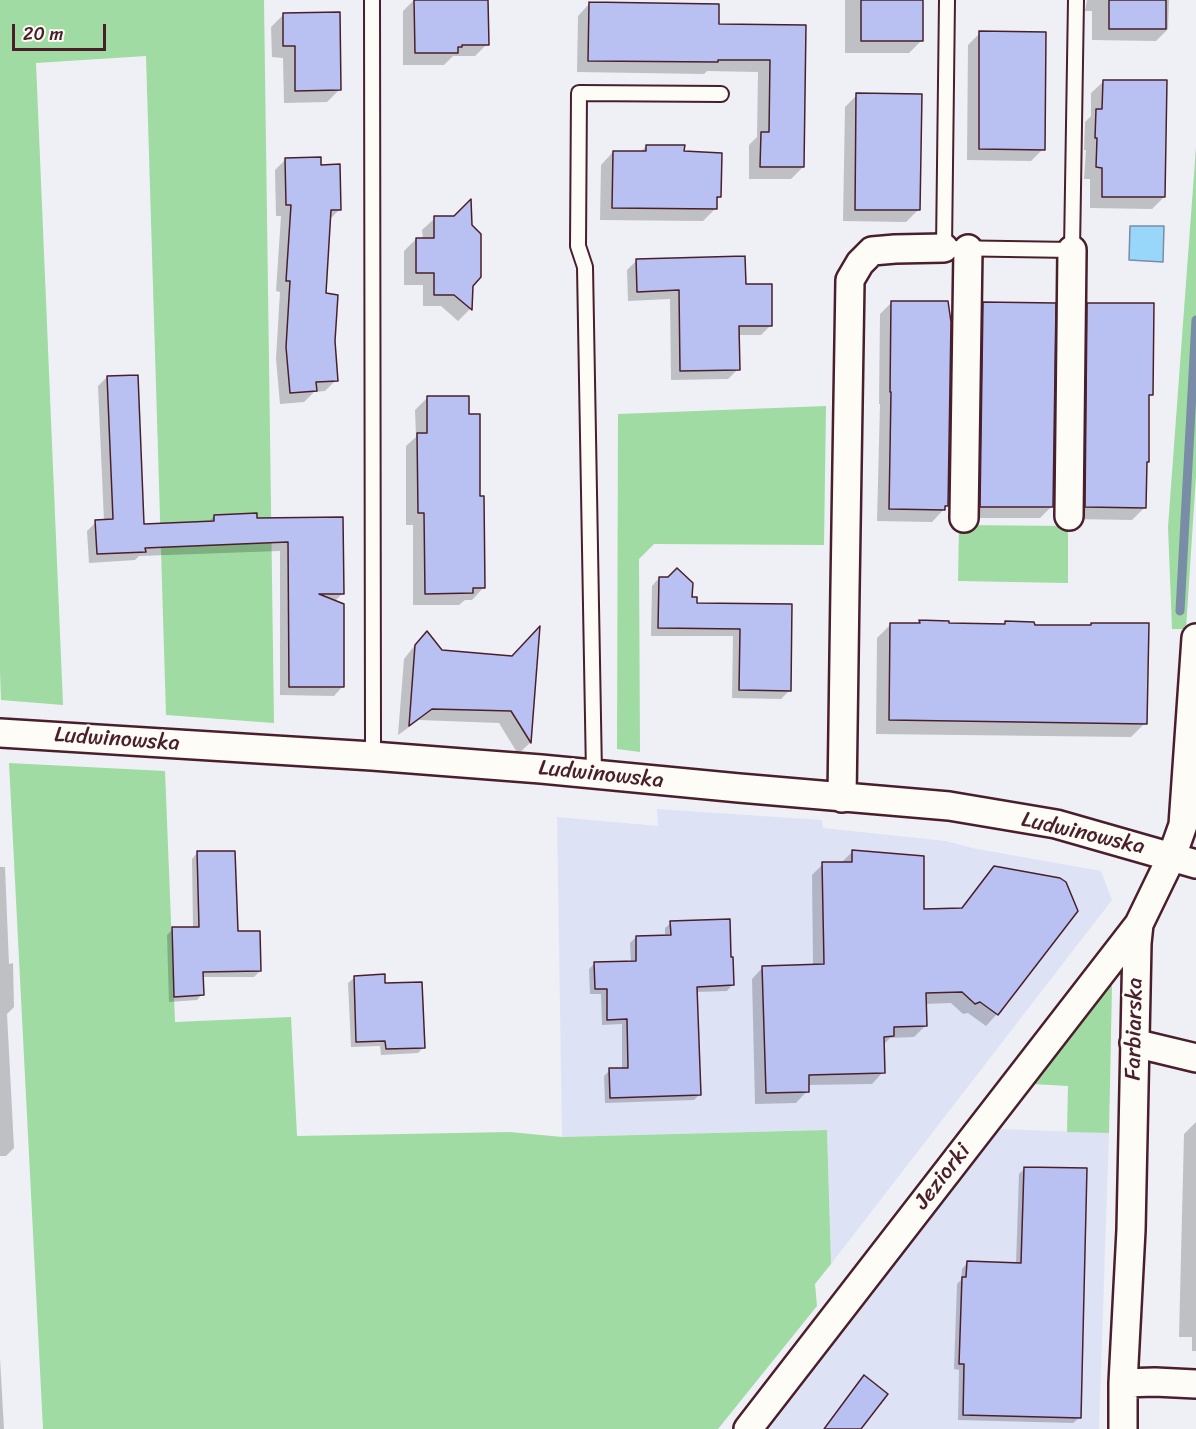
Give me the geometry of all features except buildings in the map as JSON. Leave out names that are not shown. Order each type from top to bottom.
[{"type":"street","points":[[842,798],[850,280],[860,262],[872,251],[956,249],[964,518]]},
{"type":"street","points":[[1069,516],[1072,250]]},
{"type":"street","name":"Farbiarska","points":[[1123,1429],[1123,1383],[1131,1230],[1137,943],[1139,924],[1184,860],[1183,825],[1196,638]]},
{"type":"street","name":"Ludwinowska","points":[[0,733],[541,768],[949,807],[1056,824],[1184,860]]},
{"type":"street","name":"Jeziorki","points":[[748,1429],[1139,924]]},
{"type":"street","points":[[1134,1043],[1196,1058]]},
{"type":"street","points":[[1123,1383],[1196,1384]]},
{"type":"lane","points":[[372,0],[372,756]]},
{"type":"lane","points":[[947,0],[956,249],[1072,250],[1076,0]]},
{"type":"lane","points":[[594,774],[585,267],[578,246],[579,93],[721,94]]},
{"type":"shaded area","points":[[657,809],[822,820],[823,828],[946,841],[972,848],[1101,871],[1112,900],[831,1264],[827,1130],[562,1137],[557,817],[658,826]]},
{"type":"shaded area","points":[[1000,1129],[1109,1133],[1099,1429],[769,1429]]},
{"type":"green space","points":[[0,0],[264,0],[274,723],[166,715],[146,56],[36,63],[63,705],[1,700]]},
{"type":"green space","points":[[1196,147],[1196,476],[1186,629],[1172,629],[1168,527]]},
{"type":"green space","points":[[826,406],[824,545],[654,544],[639,559],[640,752],[617,749],[618,414]]},
{"type":"green space","points":[[959,525],[1068,526],[1068,583],[958,581]]},
{"type":"green space","points":[[9,763],[165,771],[175,1022],[291,1017],[297,1136],[510,1132],[562,1137],[827,1130],[831,1264],[815,1284],[817,1306],[718,1429],[43,1429]]},
{"type":"green space","points":[[1105,985],[1112,986],[1109,1133],[1067,1132],[1068,1086],[1032,1084]]},
{"type":"water","points":[[1130,226],[1164,226],[1163,262],[1129,260]]},
{"type":"waterway","points":[[1180,611],[1196,320]]}]
